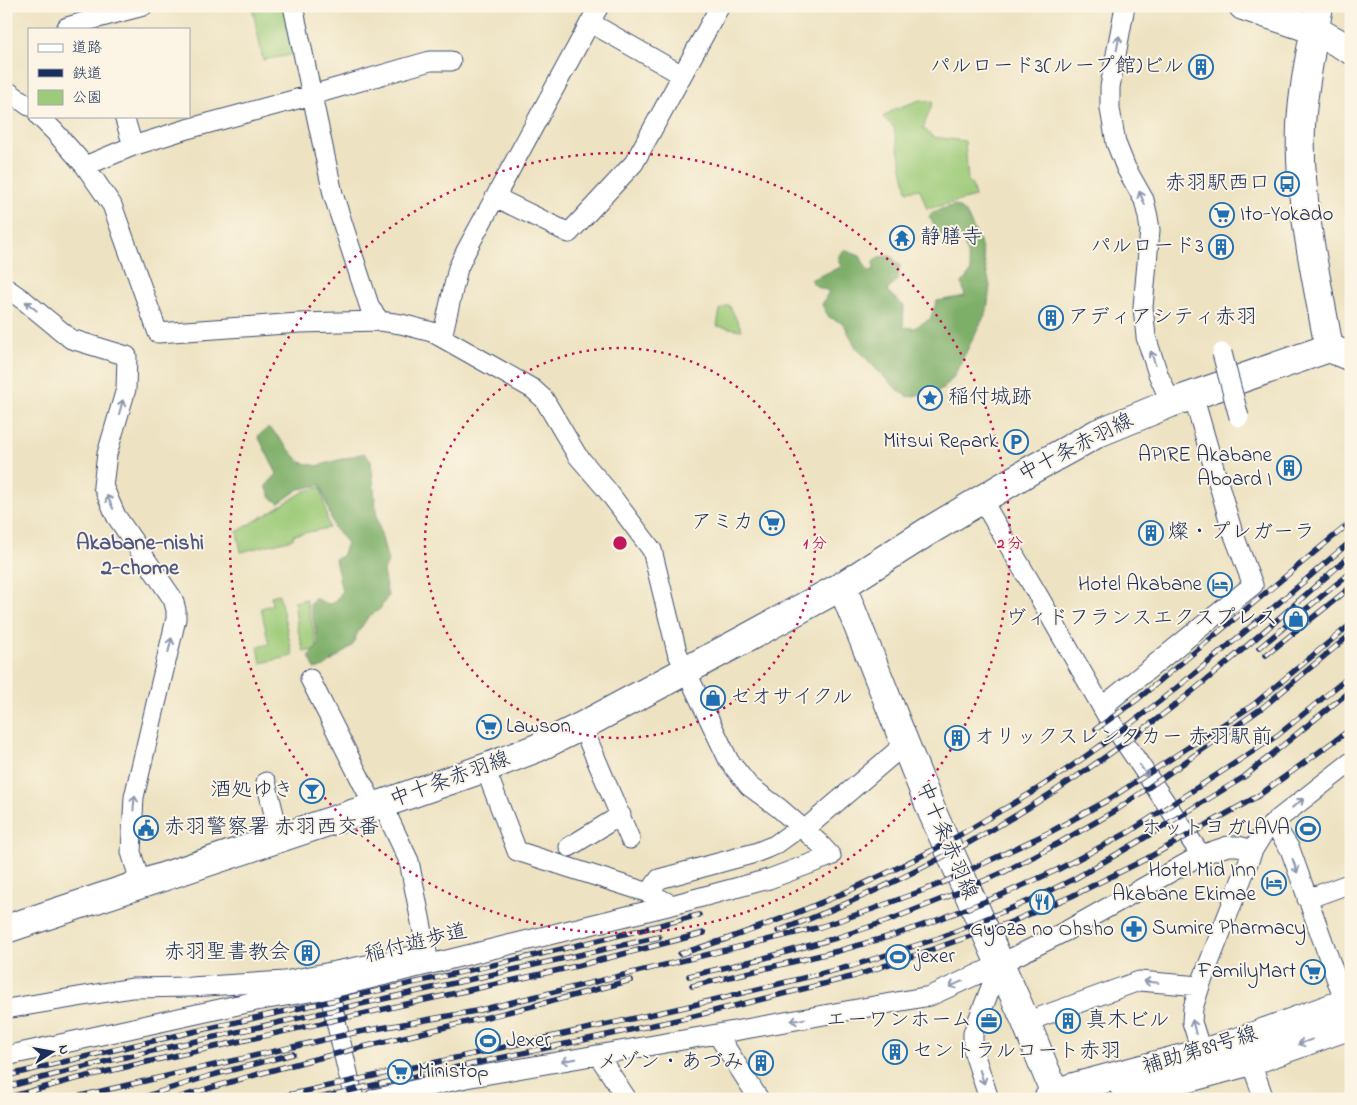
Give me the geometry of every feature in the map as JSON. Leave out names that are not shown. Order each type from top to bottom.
[{"type":"main road","points":[[1243,6],[1317,18],[1351,50]]},
{"type":"main road","name":"中十条赤羽線","points":[[6,929],[379,805],[536,748],[582,726],[842,586],[1031,470],[1098,433],[1182,399],[1340,352],[1304,211],[1301,127],[1304,90],[1317,18]]},
{"type":"main road","name":"中十条赤羽線","points":[[842,586],[933,814],[1000,964],[1026,1022],[1071,1097]]},
{"type":"main road","name":"補助第89号線","points":[[1071,1097],[1077,1086],[1205,1063],[1247,1051],[1349,1010]]},
{"type":"street","points":[[66,28],[93,18],[143,6]]},
{"type":"street","points":[[293,6],[333,194],[370,308],[380,321]]},
{"type":"street","points":[[442,337],[458,268],[472,238],[599,6]]},
{"type":"street","points":[[495,197],[569,234],[634,163],[720,6]]},
{"type":"street","points":[[1105,712],[1253,586],[1182,399],[1158,374],[1146,337],[1142,307],[1150,230],[1148,217],[1144,200],[1126,168],[1116,143],[1110,109],[1110,87],[1125,6]]},
{"type":"street","points":[[590,23],[682,75]]},
{"type":"street","points":[[84,166],[133,146],[187,129],[430,61],[451,61]]},
{"type":"street","points":[[6,90],[28,105]]},
{"type":"street","points":[[41,118],[84,166],[112,205],[158,333],[299,323],[380,321],[432,332],[533,389],[544,399],[577,455],[607,490],[652,550],[675,645],[685,671],[729,761],[750,786],[779,808],[802,829]]},
{"type":"street","points":[[125,118],[133,146]]},
{"type":"street","points":[[6,288],[26,302],[71,340],[127,356],[126,389],[107,454],[103,486],[116,516],[173,599],[176,610],[176,619],[134,797],[131,852],[141,885]]},
{"type":"street","points":[[1222,353],[1239,417]]},
{"type":"street","points":[[982,500],[1105,712],[1201,855]]},
{"type":"street","points":[[6,1009],[132,988],[327,981],[427,953],[409,861],[390,821],[379,805],[310,679]]},
{"type":"street","points":[[582,726],[630,839]]},
{"type":"street","points":[[649,893],[659,879],[755,853],[775,845],[802,829],[905,744]]},
{"type":"street","points":[[1205,1063],[1192,1022],[1193,1008],[1253,850],[1273,823],[1351,762]]},
{"type":"street","points":[[485,768],[517,850],[649,893],[672,905]]},
{"type":"street","points":[[266,782],[280,838]]},
{"type":"street","points":[[569,847],[621,815]]},
{"type":"street","points":[[1273,823],[1290,849],[1349,1010]]},
{"type":"street","name":"稲付遊歩道","points":[[6,1056],[256,1002],[327,981],[672,905],[769,879],[830,856],[819,843],[802,829]]},
{"type":"street","points":[[374,1099],[466,1078],[930,996],[1066,931],[1201,855],[1228,846],[1238,846],[1253,850]]},
{"type":"street","points":[[1307,899],[1351,883]]},
{"type":"street","points":[[989,1099],[973,1050],[973,1033],[1000,964]]},
{"type":"street","points":[[327,981],[354,1099]]},
{"type":"street","points":[[1026,1022],[1139,982],[1200,986]]},
{"type":"street","points":[[717,1034],[759,1099]]},
{"type":"street","points":[[1247,1051],[1264,1099]]},
{"type":"street","points":[[598,1055],[627,1099]]},
{"type":"green space","points":[[252,6],[285,6],[297,54],[263,60]]},
{"type":"green space","points":[[920,100],[933,102],[923,128],[933,137],[965,141],[968,182],[972,185],[975,197],[927,209],[920,189],[907,191],[894,128],[883,117],[895,109]]},
{"type":"green space","points":[[955,205],[966,213],[980,242],[990,286],[987,311],[953,378],[942,390],[908,397],[877,370],[855,346],[844,324],[829,317],[822,305],[829,291],[817,287],[810,280],[841,267],[839,255],[844,250],[860,256],[868,271],[874,270],[873,262],[878,257],[891,256],[900,265],[898,279],[887,291],[904,306],[903,327],[914,328],[930,319],[937,301],[965,296],[962,283],[971,272],[964,242],[945,239],[935,228],[929,216],[935,211]]},
{"type":"green space","points":[[729,305],[742,330],[717,326],[720,310]]},
{"type":"green space","points":[[268,428],[272,430],[300,462],[317,466],[364,453],[371,461],[377,518],[388,562],[383,572],[388,596],[380,609],[368,617],[357,634],[353,645],[324,667],[315,669],[309,656],[319,645],[310,605],[314,598],[328,604],[334,603],[342,592],[335,559],[342,556],[347,543],[334,528],[321,485],[299,489],[279,503],[271,498],[266,486],[277,474],[258,436]]},
{"type":"green space","points":[[321,487],[329,528],[293,535],[293,539],[241,552],[237,532],[305,491]]},
{"type":"green space","points":[[279,594],[293,656],[261,663],[258,647],[269,644],[261,608],[272,605],[271,596]]},
{"type":"green space","points":[[306,599],[318,649],[304,652],[298,630],[294,602]]},
{"type":"railway","points":[[1096,729],[1138,699],[1351,522]]},
{"type":"railway","points":[[680,954],[713,944],[810,908],[873,880],[935,849],[1034,791],[1088,755],[1165,697],[1351,541]]},
{"type":"railway","points":[[778,931],[824,913],[914,872],[1002,824],[1044,798],[1126,742],[1184,698],[1351,555]]},
{"type":"railway","points":[[1259,648],[1351,572]]},
{"type":"railway","points":[[1266,655],[1351,587]]},
{"type":"railway","points":[[67,1099],[353,1033],[476,1011],[820,927],[873,909],[940,884],[1052,831],[1108,800],[1253,705],[1351,624]]},
{"type":"railway","points":[[689,976],[761,959],[836,938],[887,921],[1004,872],[1115,811],[1262,708],[1351,634]]},
{"type":"railway","points":[[692,986],[838,951],[891,936],[999,896],[1057,870],[1129,832],[1278,735],[1351,675]]},
{"type":"railway","points":[[270,1099],[685,1007],[852,966],[939,938],[1031,900],[1076,878],[1136,843],[1244,777],[1351,690]]},
{"type":"railway","points":[[315,1099],[686,1018],[855,976],[1011,922],[1072,896],[1146,859],[1258,796],[1351,729]]},
{"type":"railway","points":[[6,1076],[613,937],[699,915]]},
{"type":"railway","points":[[6,1098],[147,1062],[577,966],[704,933]]},
{"type":"railway","points":[[6,1087],[112,1060],[659,937]]},
{"type":"railway","points":[[174,1099],[287,1066],[631,980]]},
{"type":"railway","points":[[137,1099],[209,1076],[293,1054]]},
{"type":"place","name":"パルロード3(ループ館)ビル","points":[[1201,67]]},
{"type":"place","name":"赤羽駅西口","points":[[1287,184]]},
{"type":"place","name":"Ito-Yokado","points":[[1222,215]]},
{"type":"place","name":"静膳寺","points":[[902,238]]},
{"type":"place","name":"パルロード3","points":[[1221,247]]},
{"type":"place","name":"アディアシティ赤羽","points":[[1051,318]]},
{"type":"place","name":"稲付城跡","points":[[930,398]]},
{"type":"place","name":"Mitsui Repark","points":[[1016,442]]},
{"type":"place","name":"APIRE Akabane Aboard I","points":[[1289,468]]},
{"type":"place","name":"アミカ","points":[[772,523]]},
{"type":"place","name":"燦・プレガーラ","points":[[1151,533]]},
{"type":"place","name":"Hotel Akabane","points":[[1220,585]]},
{"type":"place","name":"ヴィドフランスエクスプレス","points":[[1296,619]]},
{"type":"place","name":"セオサイクル","points":[[713,698]]},
{"type":"place","name":"Lawson","points":[[489,727]]},
{"type":"place","name":"オリックスレンタカー 赤羽駅前","points":[[957,738]]},
{"type":"place","name":"酒処ゆき","points":[[312,791]]},
{"type":"place","name":"赤羽警察署 赤羽西交番","points":[[146,828]]},
{"type":"place","name":"ホットヨガLAVA","points":[[1308,829]]},
{"type":"place","name":"Hotel Mid Inn Akabane Ekimae","points":[[1274,883]]},
{"type":"place","name":"Gyoza no Ohsho","points":[[1042,902]]},
{"type":"place","name":"Sumire Pharmacy","points":[[1134,929]]},
{"type":"place","name":"赤羽聖書教会","points":[[307,953]]},
{"type":"place","name":"jexer","points":[[898,957]]},
{"type":"place","name":"FamilyMart","points":[[1313,972]]},
{"type":"place","name":"エーワンホーム","points":[[989,1021]]},
{"type":"place","name":"真木ビル","points":[[1068,1021]]},
{"type":"place","name":"Jexer","points":[[488,1041]]},
{"type":"place","name":"セントラルコート赤羽","points":[[895,1052]]},
{"type":"place","name":"メゾン・あづみ","points":[[761,1063]]},
{"type":"place","name":"Ministop","points":[[400,1072]]},
{"type":"district","name":"Akabane-nishi 2-chome","points":[[140,556]]}]
